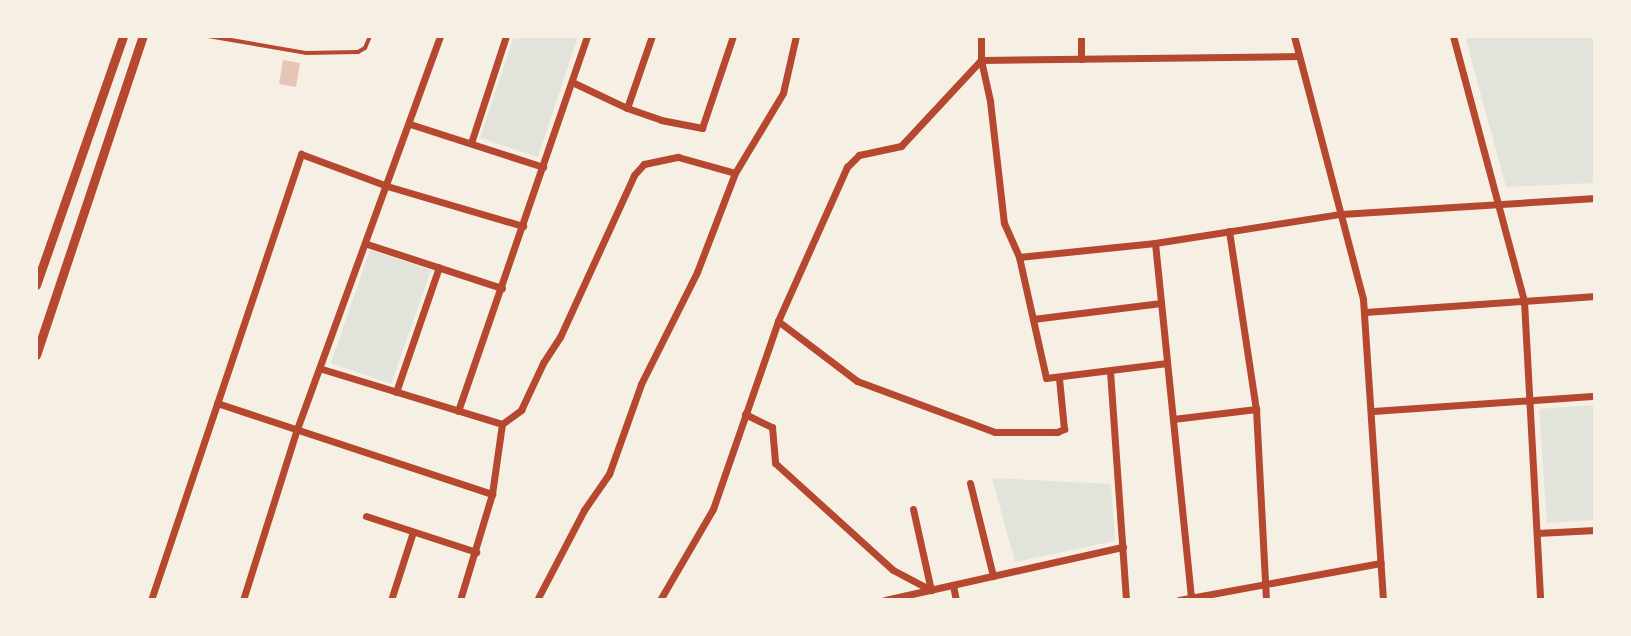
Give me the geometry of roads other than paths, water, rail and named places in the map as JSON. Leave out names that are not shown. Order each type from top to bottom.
[{"type":"street","points":[[36,285],[123,36]]},
{"type":"street","points":[[36,355],[143,36]]},
{"type":"street","points":[[243,600],[297,429],[322,369],[440,36]]},
{"type":"street","points":[[471,143],[506,36]]},
{"type":"street","points":[[458,411],[587,36]]},
{"type":"street","points":[[627,108],[652,36]]},
{"type":"street","points":[[572,82],[627,108],[661,120],[702,128],[733,36]]},
{"type":"street","points":[[537,600],[584,510],[609,474],[641,384],[697,272],[735,173],[783,93],[796,36]]},
{"type":"street","points":[[981,36],[981,60],[990,101],[1004,223],[1019,257],[1046,378],[1167,363]]},
{"type":"street","points":[[1081,36],[1081,59]]},
{"type":"street","points":[[1294,36],[1365,312],[1383,600]]},
{"type":"street","points":[[1453,36],[1524,301],[1540,600]]},
{"type":"street","points":[[660,600],[713,509],[778,321],[852,161],[870,151],[901,146],[981,60],[1299,56]]},
{"type":"street","points":[[410,124],[543,167]]},
{"type":"street","points":[[151,600],[301,154],[387,186],[523,226]]},
{"type":"street","points":[[460,600],[492,494],[502,424],[521,410],[543,363],[560,337],[634,175],[644,164],[678,157],[735,173]]},
{"type":"street","points":[[1019,257],[1155,243],[1341,214],[1595,198]]},
{"type":"street","points":[[1229,231],[1256,409],[1266,600]]},
{"type":"street","points":[[1155,243],[1191,597]]},
{"type":"street","points":[[367,244],[502,288]]},
{"type":"street","points":[[396,392],[439,267]]},
{"type":"street","points":[[1365,312],[1595,296]]},
{"type":"street","points":[[1033,319],[1161,303]]},
{"type":"street","points":[[778,321],[857,381],[995,432],[1061,431],[1065,425],[1059,378]]},
{"type":"street","points":[[322,369],[502,424]]},
{"type":"street","points":[[1110,371],[1126,600]]},
{"type":"street","points":[[1373,411],[1595,396]]},
{"type":"street","points":[[217,403],[492,494]]},
{"type":"street","points":[[1173,419],[1256,409]]},
{"type":"street","points":[[745,414],[772,427],[775,463],[893,570],[931,590]]},
{"type":"street","points":[[970,483],[993,576]]},
{"type":"street","points":[[913,509],[931,590]]},
{"type":"street","points":[[366,516],[476,552]]},
{"type":"street","points":[[1537,533],[1595,530]]},
{"type":"street","points":[[391,600],[413,532]]},
{"type":"street","points":[[885,600],[1123,547]]},
{"type":"street","points":[[1179,600],[1381,563]]},
{"type":"street","points":[[953,585],[956,600]]},
{"type":"lane","points":[[208,36],[306,53],[358,52],[365,48],[370,36]]}]
